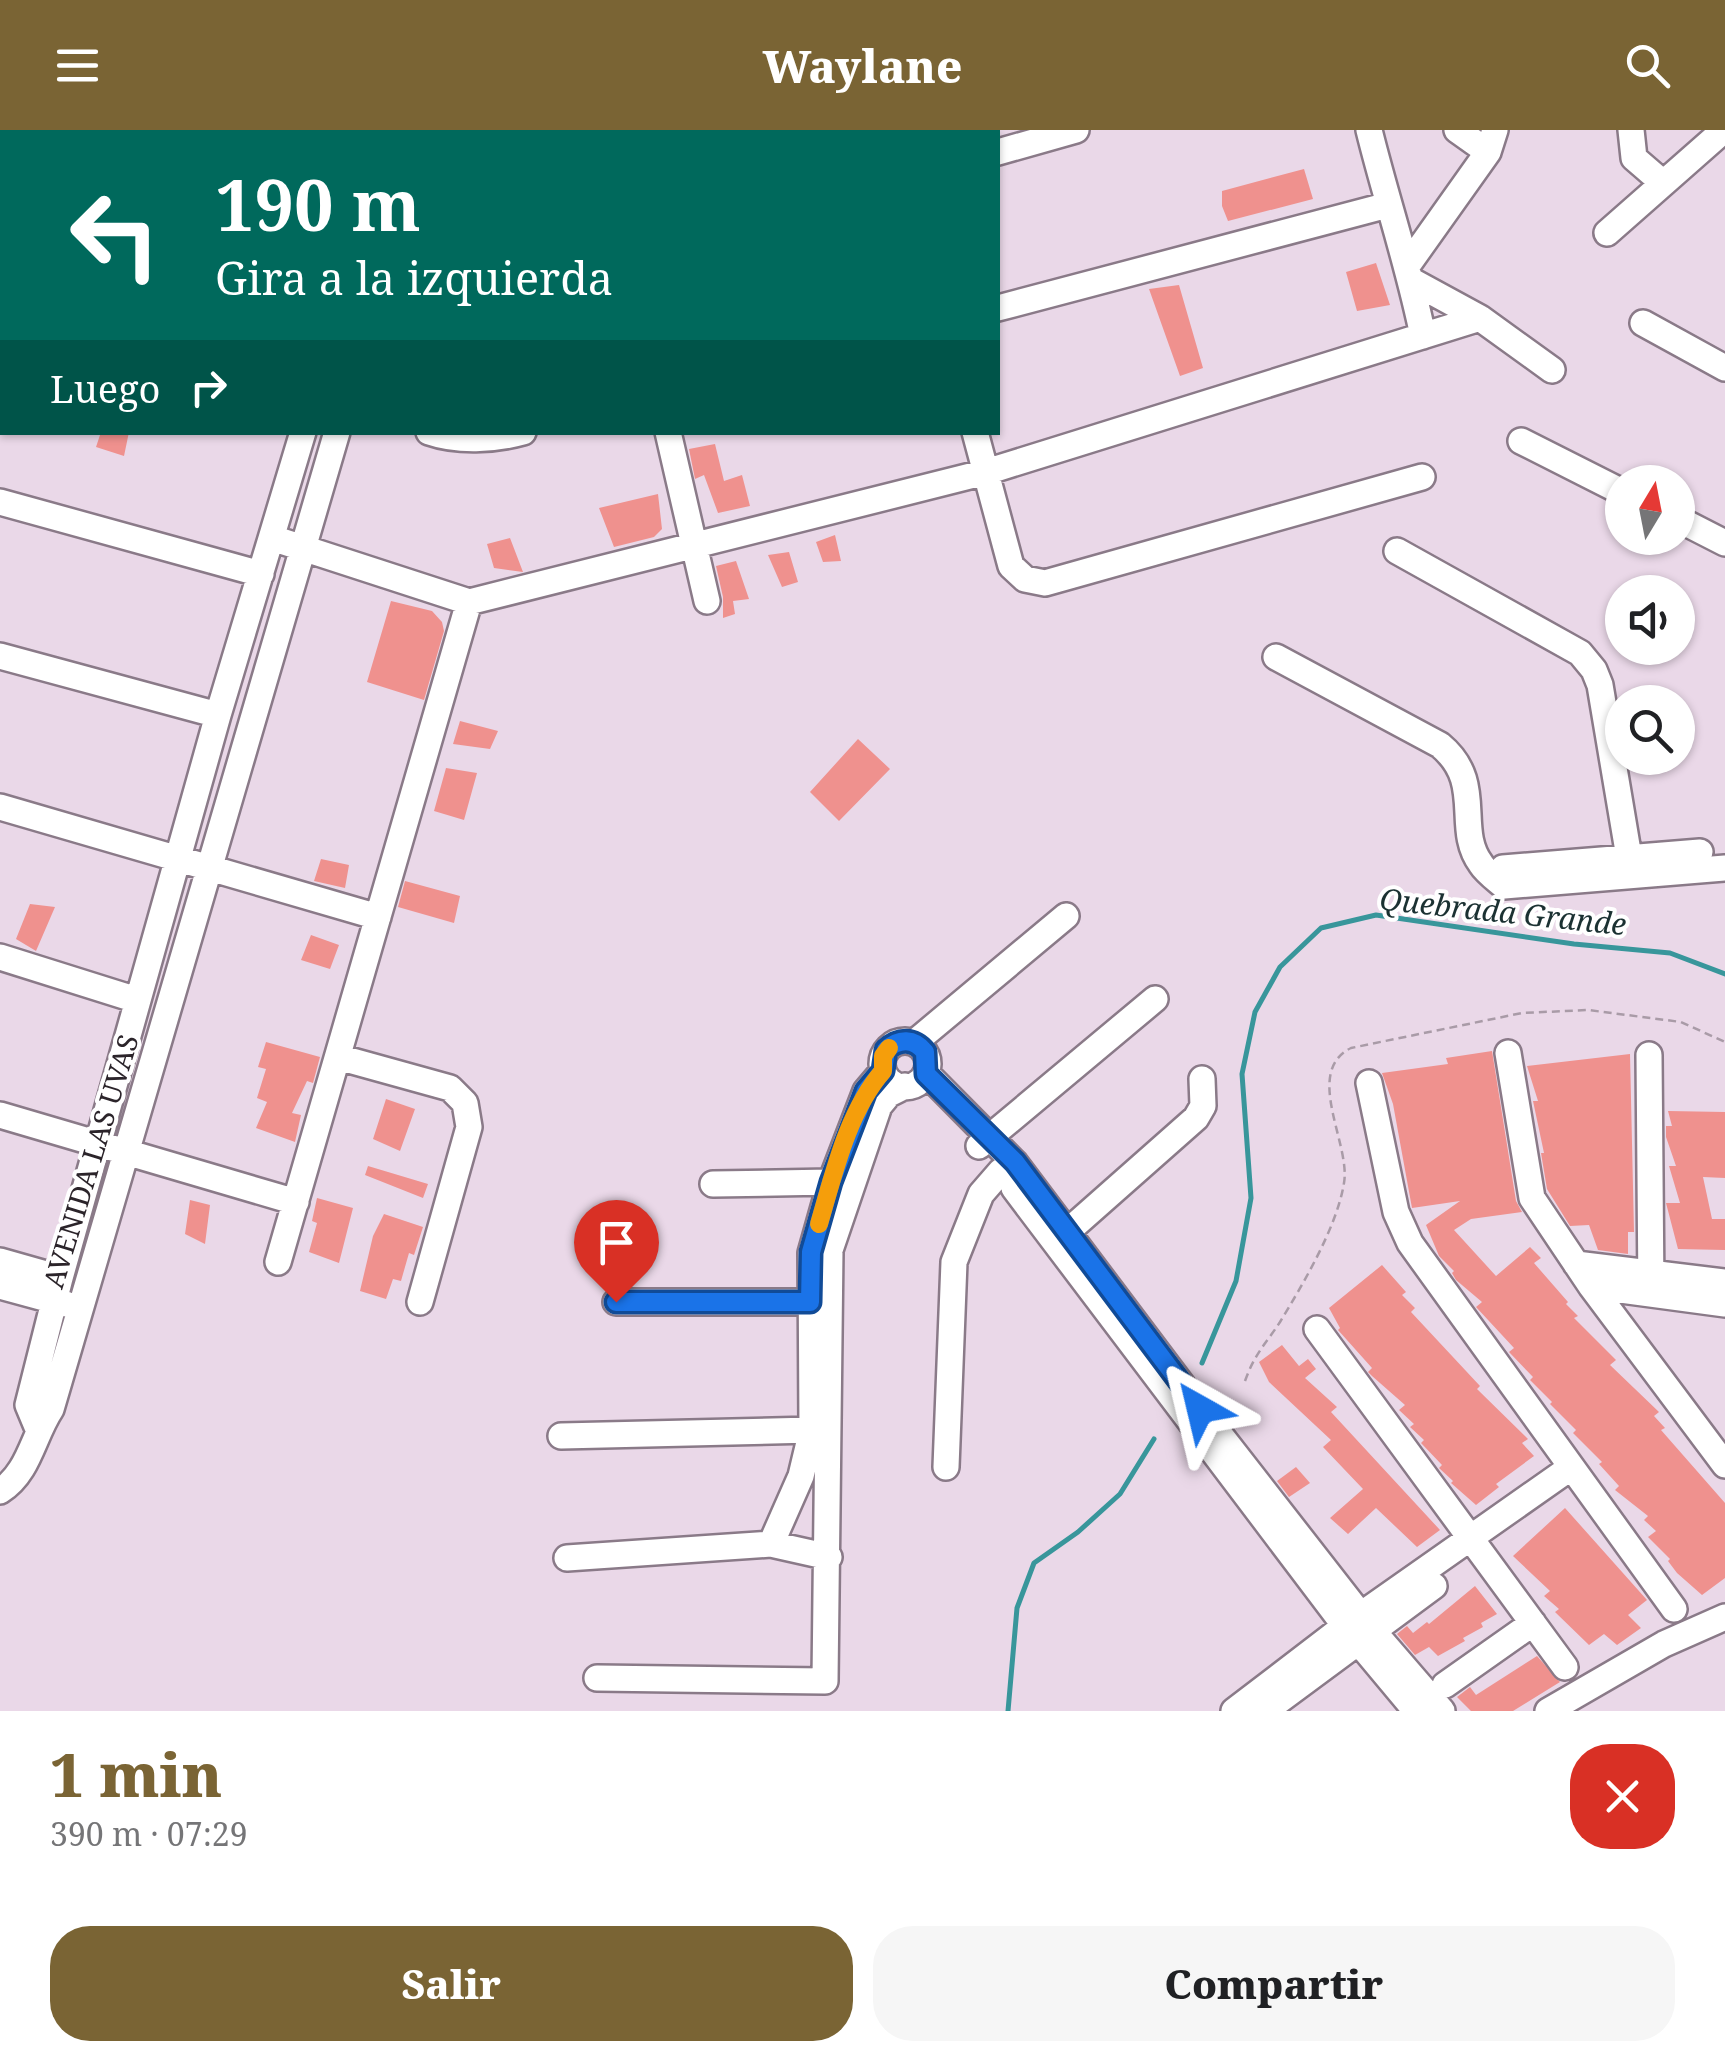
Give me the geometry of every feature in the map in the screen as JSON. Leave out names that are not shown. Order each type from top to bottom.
[{"type":"street","points":[[1000,151],[1076,130]]},
{"type":"street","points":[[1369,130],[1410,274],[1423,336]]},
{"type":"street","points":[[1410,274],[1491,141],[1457,130]]},
{"type":"street","points":[[1631,130],[1634,158],[1663,183]]},
{"type":"street","points":[[1607,233],[1724,130]]},
{"type":"street","points":[[1000,307],[1388,205]]},
{"type":"street","points":[[1410,274],[1552,370]]},
{"type":"street","points":[[272,538],[470,602],[986,472],[1480,318]]},
{"type":"street","points":[[1643,324],[1725,368]]},
{"type":"street","name":"AVENIDA LAS UVAS","points":[[299,435],[57,1289],[81,1308],[336,435]]},
{"type":"street","points":[[438,435],[514,435]]},
{"type":"street","points":[[669,435],[708,601]]},
{"type":"street","points":[[976,435],[1011,566],[1025,579],[1046,583],[1422,477]]},
{"type":"street","points":[[1521,441],[1605,483]]},
{"type":"street","points":[[0,502],[262,574]]},
{"type":"street","points":[[1695,528],[1725,543]]},
{"type":"street","points":[[1398,551],[1580,653],[1594,670],[1600,684],[1631,866]]},
{"type":"street","points":[[278,1262],[470,602]]},
{"type":"street","points":[[0,656],[218,715]]},
{"type":"street","points":[[1276,657],[1440,745],[1456,759],[1463,774],[1474,852],[1482,866],[1504,886],[1725,851]]},
{"type":"street","points":[[0,807],[378,917]]},
{"type":"street","points":[[1631,866],[1725,868]]},
{"type":"street","points":[[914,1043],[1066,916]]},
{"type":"street","points":[[0,957],[137,1000]]},
{"type":"street","points":[[985,1141],[1155,999]]},
{"type":"street","points":[[597,1678],[825,1681],[830,1250],[879,1106],[889,1094],[916,1080],[927,1059],[914,1043],[899,1041],[886,1050],[883,1071],[866,1091],[831,1182],[811,1252],[812,1430],[801,1476],[771,1544]]},
{"type":"street","points":[[1508,1053],[1532,1198],[1591,1286],[1725,1465]]},
{"type":"street","points":[[1649,1055],[1651,1283]]},
{"type":"street","points":[[338,1057],[450,1088],[465,1103],[469,1127],[420,1302]]},
{"type":"street","points":[[883,1071],[892,1082],[916,1080],[985,1141],[1008,1167],[1360,1629],[1416,1711]]},
{"type":"street","points":[[1061,1237],[1196,1118],[1203,1106],[1202,1078]]},
{"type":"street","points":[[1369,1083],[1396,1212],[1410,1243],[1674,1609]]},
{"type":"street","points":[[0,1115],[296,1202]]},
{"type":"street","points":[[946,1468],[954,1262],[980,1194],[1008,1167]]},
{"type":"street","points":[[712,1184],[831,1182]]},
{"type":"street","points":[[0,1260],[57,1289]]},
{"type":"street","points":[[1576,1264],[1725,1304]]},
{"type":"street","points":[[1591,1286],[1725,1282]]},
{"type":"street","points":[[0,1286],[57,1289]]},
{"type":"street","points":[[38,1429],[28,1405],[57,1289]]},
{"type":"street","points":[[616,1302],[810,1302]]},
{"type":"street","points":[[0,1491],[19,1476],[38,1429],[52,1409],[81,1308]]},
{"type":"street","points":[[1318,1329],[1565,1666]]},
{"type":"street","points":[[562,1436],[812,1430]]},
{"type":"street","points":[[1234,1711],[1360,1629],[1575,1473]]},
{"type":"street","points":[[566,1558],[771,1544],[829,1557]]},
{"type":"street","points":[[1548,1711],[1664,1644],[1725,1617]]},
{"type":"street","points":[[1360,1629],[1444,1698],[1533,1622]]},
{"type":"street","points":[[1265,1711],[1360,1629]]},
{"type":"path","points":[[1246,1380],[1255,1354],[1278,1325],[1332,1224],[1345,1166],[1329,1082],[1342,1052],[1522,1012],[1588,1010],[1681,1022],[1725,1042]]},
{"type":"building","points":[[1304,169],[1313,199],[1228,221],[1222,191]]},
{"type":"building","points":[[1376,263],[1390,305],[1357,311],[1346,272]]},
{"type":"building","points":[[1179,285],[1203,368],[1180,376],[1149,289]]},
{"type":"building","points":[[100,435],[128,435],[124,456],[96,447]]},
{"type":"building","points":[[715,444],[724,481],[742,475],[750,506],[718,513],[704,475],[695,479],[689,449]]},
{"type":"building","points":[[658,494],[662,529],[654,537],[614,547],[599,508]]},
{"type":"building","points":[[835,535],[841,561],[823,562],[816,542]]},
{"type":"building","points":[[510,538],[523,572],[494,568],[487,544]]},
{"type":"building","points":[[789,552],[798,582],[782,587],[768,555]]},
{"type":"building","points":[[736,561],[749,599],[733,601],[735,614],[723,618],[716,566]]},
{"type":"building","points":[[391,601],[432,611],[442,622],[444,631],[424,700],[367,682]]},
{"type":"building","points":[[460,721],[498,731],[490,749],[453,744]]},
{"type":"building","points":[[858,739],[890,769],[839,821],[810,792]]},
{"type":"building","points":[[446,768],[477,773],[464,820],[434,811]]},
{"type":"building","points":[[321,859],[349,865],[345,888],[314,881]]},
{"type":"building","points":[[405,881],[460,896],[454,923],[398,907]]},
{"type":"building","points":[[30,904],[55,907],[36,951],[16,939]]},
{"type":"building","points":[[311,935],[339,945],[330,969],[301,960]]},
{"type":"building","points":[[266,1042],[320,1057],[313,1083],[307,1081],[292,1113],[301,1115],[295,1142],[256,1128],[267,1102],[257,1098],[266,1069],[258,1067]]},
{"type":"building","points":[[1492,1051],[1516,1201],[1522,1212],[1471,1219],[1454,1230],[1496,1276],[1530,1247],[1541,1258],[1534,1263],[1568,1302],[1578,1316],[1574,1318],[1616,1360],[1610,1365],[1659,1412],[1654,1416],[1665,1428],[1661,1430],[1725,1503],[1725,1578],[1702,1595],[1677,1573],[1670,1559],[1648,1537],[1656,1531],[1644,1520],[1648,1516],[1615,1490],[1619,1486],[1599,1464],[1602,1462],[1573,1433],[1576,1430],[1509,1352],[1514,1348],[1476,1307],[1482,1302],[1456,1280],[1454,1271],[1439,1256],[1426,1225],[1460,1201],[1412,1208],[1393,1104],[1382,1073],[1448,1064],[1446,1058]]},
{"type":"building","points":[[1630,1054],[1634,1232],[1628,1232],[1628,1254],[1598,1250],[1589,1225],[1570,1226],[1547,1189],[1533,1101],[1538,1101],[1527,1066]]},
{"type":"building","points":[[386,1099],[415,1109],[400,1151],[373,1139]]},
{"type":"building","points":[[1668,1111],[1725,1112],[1725,1178],[1703,1177],[1712,1219],[1725,1219],[1725,1250],[1678,1249],[1666,1203],[1680,1203],[1669,1166],[1676,1166],[1666,1137],[1666,1126],[1672,1126]]},
{"type":"building","points":[[368,1166],[428,1184],[423,1198],[365,1175]]},
{"type":"building","points":[[317,1198],[353,1208],[339,1263],[309,1252],[317,1223],[312,1221]]},
{"type":"building","points":[[190,1200],[210,1205],[205,1244],[185,1234]]},
{"type":"building","points":[[384,1214],[423,1227],[414,1255],[409,1253],[401,1281],[393,1279],[386,1299],[360,1291],[373,1236]]},
{"type":"building","points":[[1382,1265],[1406,1292],[1402,1295],[1415,1308],[1411,1312],[1480,1386],[1477,1389],[1528,1439],[1522,1443],[1534,1456],[1496,1484],[1499,1487],[1476,1505],[1439,1468],[1442,1465],[1410,1427],[1414,1424],[1399,1410],[1405,1405],[1368,1372],[1372,1368],[1338,1330],[1329,1308]]},
{"type":"building","points":[[1282,1345],[1299,1366],[1308,1359],[1316,1369],[1305,1378],[1337,1407],[1331,1412],[1440,1530],[1417,1547],[1376,1508],[1348,1534],[1330,1518],[1363,1489],[1323,1447],[1331,1440],[1269,1382],[1259,1362]]},
{"type":"building","points":[[1296,1467],[1310,1483],[1289,1497],[1277,1481]]},
{"type":"building","points":[[1565,1508],[1647,1600],[1628,1615],[1641,1628],[1617,1645],[1604,1634],[1589,1645],[1555,1612],[1559,1609],[1544,1596],[1550,1591],[1513,1556]]},
{"type":"building","points":[[1475,1586],[1497,1614],[1463,1638],[1465,1641],[1438,1656],[1429,1647],[1415,1655],[1397,1634],[1407,1626],[1413,1633],[1429,1624]]},
{"type":"building","points":[[1537,1656],[1560,1682],[1513,1711],[1471,1711],[1457,1697],[1470,1687],[1476,1695]]},
{"type":"waterway","name":"Quebrada Grande","points":[[1202,1363],[1236,1281],[1251,1198],[1242,1074],[1255,1012],[1280,967],[1321,928],[1376,915],[1574,944],[1670,953],[1725,974]]},
{"type":"waterway","name":"Quebrada Grande","points":[[1008,1711],[1017,1608],[1034,1563],[1078,1532],[1120,1494],[1154,1439]]},
{"type":"slow traffic","points":[[819,1224],[866,1091],[883,1071],[883,1056],[889,1048]]},
{"type":"route","points":[[616,1302],[810,1302],[811,1252],[831,1182],[866,1091],[883,1071],[886,1050],[899,1041],[907,1041],[925,1052],[926,1074],[1015,1162],[1200,1409]]}]
